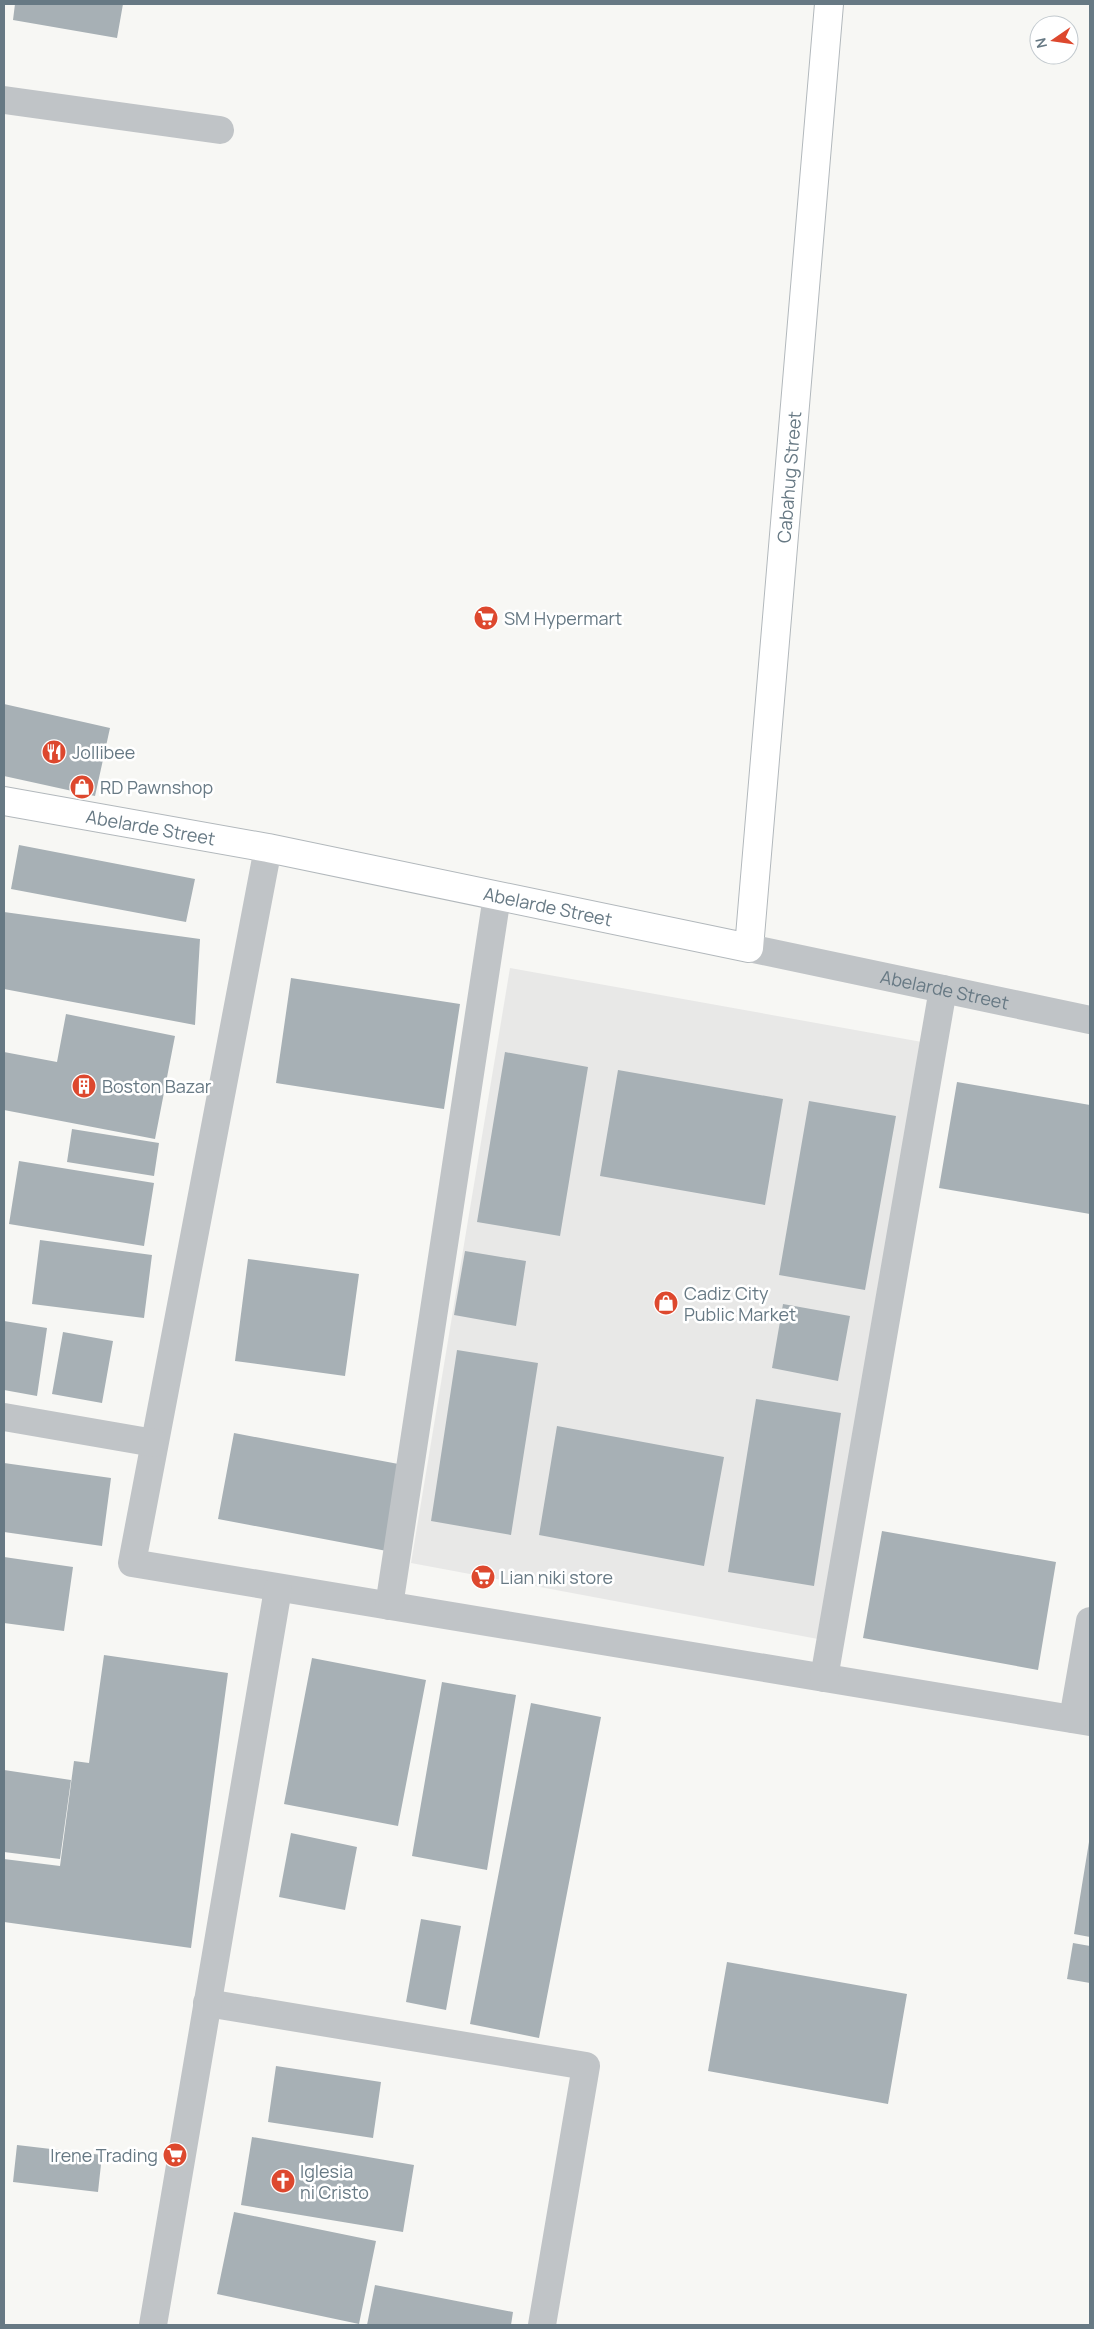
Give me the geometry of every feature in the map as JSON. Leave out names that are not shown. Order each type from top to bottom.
[{"type":"main road","name":"Cabahug Street","points":[[749,948],[829,4]]},
{"type":"main road","name":"Abelarde Street","points":[[4,802],[268,848],[749,948]]},
{"type":"street","points":[[4,100],[220,130]]},
{"type":"street","points":[[268,848],[132,1564],[1081,1721],[1090,1622]]},
{"type":"street","points":[[390,1606],[497,896]]},
{"type":"street","name":"Abelarde Street","points":[[749,948],[1090,1020]]},
{"type":"street","points":[[824,1678],[943,989]]},
{"type":"street","points":[[4,1417],[154,1443]]},
{"type":"street","points":[[153,2325],[278,1589]]},
{"type":"street","points":[[207,2003],[586,2066],[542,2325]]},
{"type":"shaded area","name":"Cadiz City Public Market","points":[[510,968],[922,1042],[818,1639],[411,1563]]},
{"type":"building","points":[[15,4],[123,4],[117,38],[13,20]]},
{"type":"building","name":"Jollibee","points":[[4,704],[110,728],[95,796],[4,776]]},
{"type":"building","points":[[19,845],[195,879],[186,922],[11,889]]},
{"type":"building","points":[[4,912],[200,939],[195,1025],[4,989]]},
{"type":"building","points":[[291,978],[460,1004],[444,1109],[276,1083]]},
{"type":"building","name":"Boston Bazar","points":[[66,1014],[175,1036],[155,1139],[4,1110],[4,1052],[57,1062]]},
{"type":"building","points":[[505,1052],[588,1067],[560,1236],[477,1222]]},
{"type":"building","points":[[618,1070],[783,1099],[765,1205],[600,1176]]},
{"type":"building","points":[[957,1082],[1090,1105],[1090,1214],[939,1188]]},
{"type":"building","points":[[809,1101],[896,1116],[865,1290],[779,1275]]},
{"type":"building","points":[[72,1129],[159,1143],[154,1176],[67,1162]]},
{"type":"building","points":[[19,1161],[154,1183],[144,1246],[9,1224]]},
{"type":"building","points":[[40,1240],[152,1255],[144,1318],[32,1304]]},
{"type":"building","points":[[465,1251],[526,1261],[516,1326],[454,1315]]},
{"type":"building","points":[[248,1259],[359,1274],[345,1376],[235,1361]]},
{"type":"building","points":[[783,1304],[850,1316],[838,1381],[772,1368]]},
{"type":"building","points":[[4,1321],[47,1328],[37,1396],[4,1390]]},
{"type":"building","points":[[63,1332],[113,1341],[102,1403],[52,1394]]},
{"type":"building","points":[[457,1350],[538,1363],[511,1535],[431,1521]]},
{"type":"building","points":[[756,1399],[841,1413],[814,1586],[728,1572]]},
{"type":"building","points":[[557,1426],[724,1457],[704,1566],[539,1535]]},
{"type":"building","points":[[234,1433],[409,1466],[392,1552],[218,1519]]},
{"type":"building","points":[[4,1463],[111,1478],[102,1546],[4,1532]]},
{"type":"building","points":[[882,1531],[1056,1562],[1038,1670],[863,1638]]},
{"type":"building","points":[[4,1557],[73,1567],[64,1631],[4,1623]]},
{"type":"building","points":[[104,1655],[228,1673],[191,1948],[4,1922],[4,1859],[60,1866],[74,1761],[89,1763]]},
{"type":"building","points":[[312,1658],[426,1680],[398,1826],[284,1804]]},
{"type":"building","points":[[442,1682],[516,1695],[487,1870],[412,1856]]},
{"type":"building","points":[[531,1703],[601,1717],[539,2038],[470,2024]]},
{"type":"building","points":[[4,1770],[71,1780],[60,1859],[4,1852]]},
{"type":"building","points":[[291,1833],[357,1847],[345,1910],[279,1897]]},
{"type":"building","points":[[1090,1842],[1090,1937],[1074,1934]]},
{"type":"building","points":[[421,1919],[461,1926],[446,2010],[406,2002]]},
{"type":"building","points":[[1073,1943],[1090,1946],[1090,1983],[1067,1979]]},
{"type":"building","points":[[727,1962],[907,1994],[888,2104],[708,2071]]},
{"type":"building","points":[[276,2066],[381,2082],[373,2138],[268,2122]]},
{"type":"building","points":[[252,2137],[414,2165],[403,2232],[241,2205]]},
{"type":"building","points":[[17,2145],[102,2155],[98,2192],[13,2182]]},
{"type":"building","points":[[234,2212],[376,2241],[359,2324],[217,2294]]},
{"type":"building","points":[[375,2285],[513,2312],[511,2325],[367,2325]]},
{"type":"place","name":"SM Hypermart","points":[[486,618]]},
{"type":"place","name":"Jollibee","points":[[54,752]]},
{"type":"place","name":"RD Pawnshop","points":[[82,787]]},
{"type":"place","name":"Boston Bazar","points":[[84,1086]]},
{"type":"place","name":"Cadiz City Public Market","points":[[666,1303]]},
{"type":"place","name":"Lian niki store","points":[[483,1577]]},
{"type":"place","name":"Irene Trading","points":[[175,2155]]},
{"type":"place","name":"Iglesia ni Cristo","points":[[283,2181]]}]
